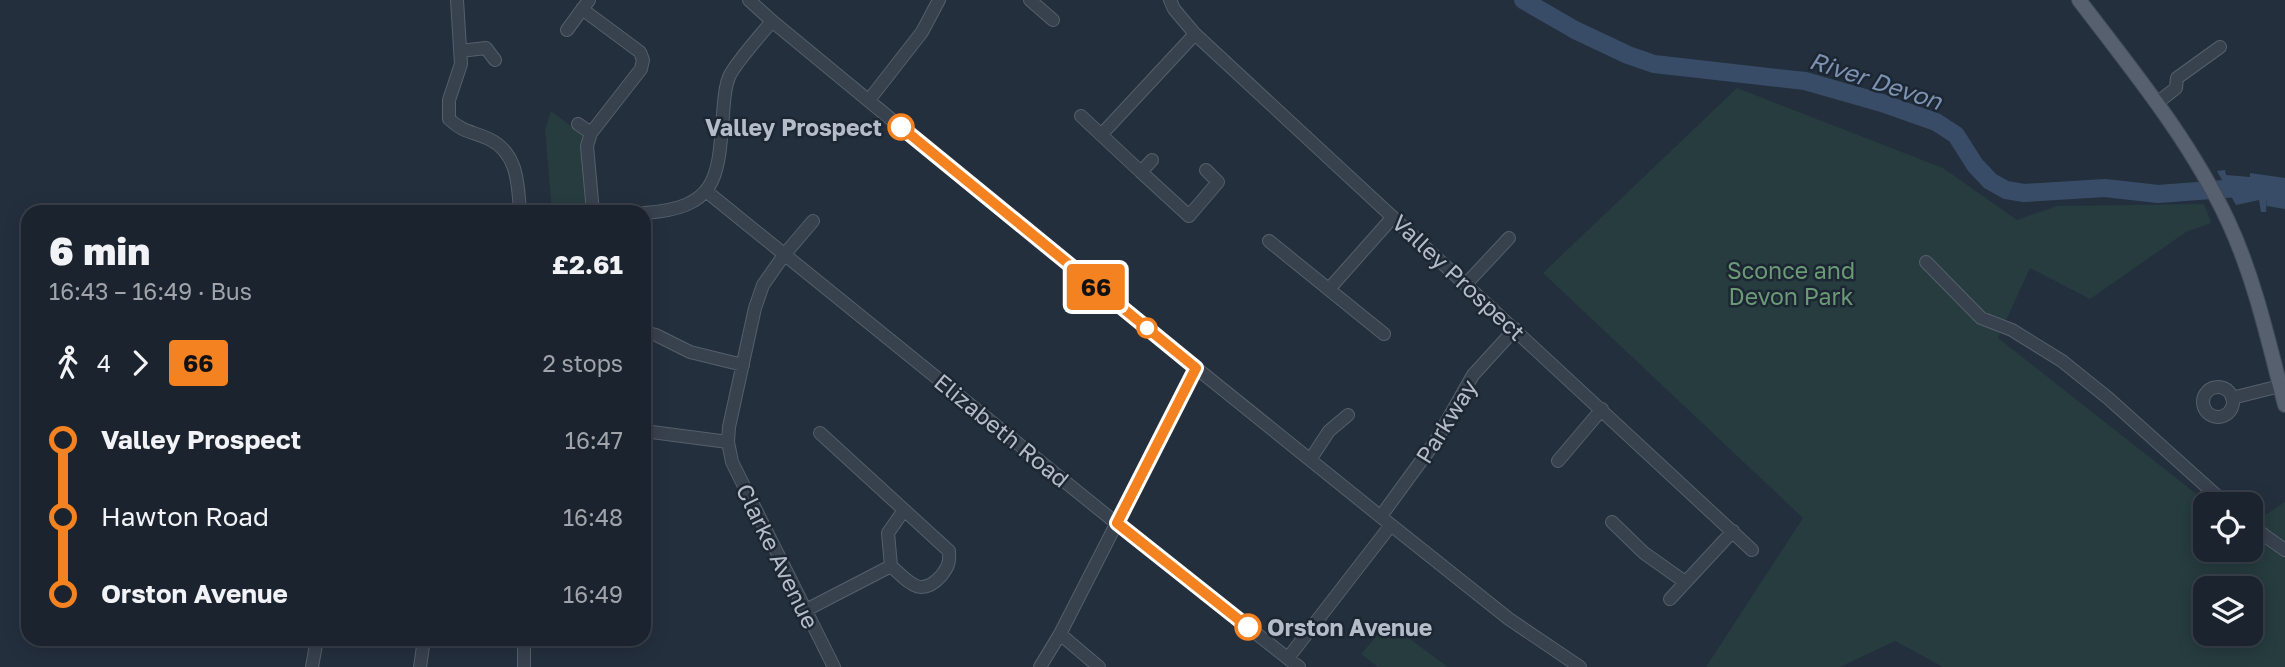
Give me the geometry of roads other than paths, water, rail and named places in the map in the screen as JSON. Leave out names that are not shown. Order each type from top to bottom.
[{"type":"main road","points":[[2079,0],[2157,103],[2199,165],[2229,223],[2252,285],[2285,405]]},
{"type":"street","points":[[457,0],[461,64],[445,121],[461,130],[491,140],[509,156],[518,176],[520,205]]},
{"type":"street","points":[[750,0],[772,21],[1310,460],[1509,619],[1580,667]]},
{"type":"street","points":[[869,100],[922,32],[939,0]]},
{"type":"street","points":[[1030,0],[1053,20]]},
{"type":"street","name":"Valley Prospect","points":[[1170,0],[1174,9],[1195,34],[1752,550]]},
{"type":"street","points":[[567,30],[585,4],[640,52],[643,60],[642,69],[591,133],[587,146],[592,205]]},
{"type":"street","points":[[651,212],[682,207],[695,201],[713,180],[719,164],[729,76],[772,21]]},
{"type":"street","points":[[1101,135],[1195,34]]},
{"type":"street","points":[[460,51],[492,47],[495,60]]},
{"type":"street","points":[[2157,103],[2176,88],[2177,78],[2220,47]]},
{"type":"street","points":[[1081,116],[1189,216],[1218,182],[1206,170]]},
{"type":"street","points":[[578,124],[591,133]]},
{"type":"street","points":[[1141,172],[1152,160]]},
{"type":"street","name":"Elizabeth Road","points":[[706,191],[1299,667]]},
{"type":"street","points":[[1329,289],[1393,216]]},
{"type":"street","points":[[651,432],[728,442],[755,308],[763,285],[813,221]]},
{"type":"street","points":[[1466,284],[1509,238]]},
{"type":"street","points":[[1269,241],[1384,334]]},
{"type":"street","points":[[1926,262],[1981,318],[2012,330],[2062,361],[2108,398],[2213,492]]},
{"type":"street","name":"Parkway","points":[[1386,521],[1473,375],[1515,329]]},
{"type":"street","points":[[651,334],[690,352],[743,365]]},
{"type":"street","points":[[1040,667],[1196,368]]},
{"type":"street","points":[[2232,398],[2280,386]]},
{"type":"street","points":[[1558,461],[1602,410]]},
{"type":"street","points":[[1310,460],[1329,431],[1348,415]]},
{"type":"street","points":[[820,433],[904,510],[948,551],[948,568],[933,585],[913,586],[891,566],[888,533],[904,510]]},
{"type":"street","name":"Clarke Avenue","points":[[728,442],[732,462],[834,667]]},
{"type":"street","points":[[1288,658],[1386,521]]},
{"type":"street","points":[[1612,522],[1644,553],[1685,582]]},
{"type":"street","points":[[1670,599],[1732,531]]},
{"type":"street","points":[[2263,535],[2285,551]]},
{"type":"street","points":[[804,611],[891,566]]},
{"type":"street","points":[[1059,634],[1100,667]]},
{"type":"street","points":[[312,667],[316,646]]},
{"type":"street","points":[[420,667],[423,646]]},
{"type":"street","points":[[524,646],[524,667]]},
{"type":"water","points":[[2225,170],[2226,175],[2250,177],[2250,173],[2285,178],[2285,209],[2267,206],[2267,198],[2266,212],[2261,212],[2259,200],[2236,205],[2217,171]]},
{"type":"waterway","name":"River Devon","points":[[1523,0],[1575,30],[1654,64],[1805,81],[1936,122],[1956,135],[1975,165],[1990,181],[2006,190],[2024,193],[2105,188],[2158,194],[2238,188],[2285,193]]},
{"type":"place","name":"Valley Prospect","points":[[901,127]]},
{"type":"place","name":"Orston Avenue","points":[[1248,627]]},
{"type":"park label","name":"Sconce and Devon Park","points":[[1791,283]]}]
